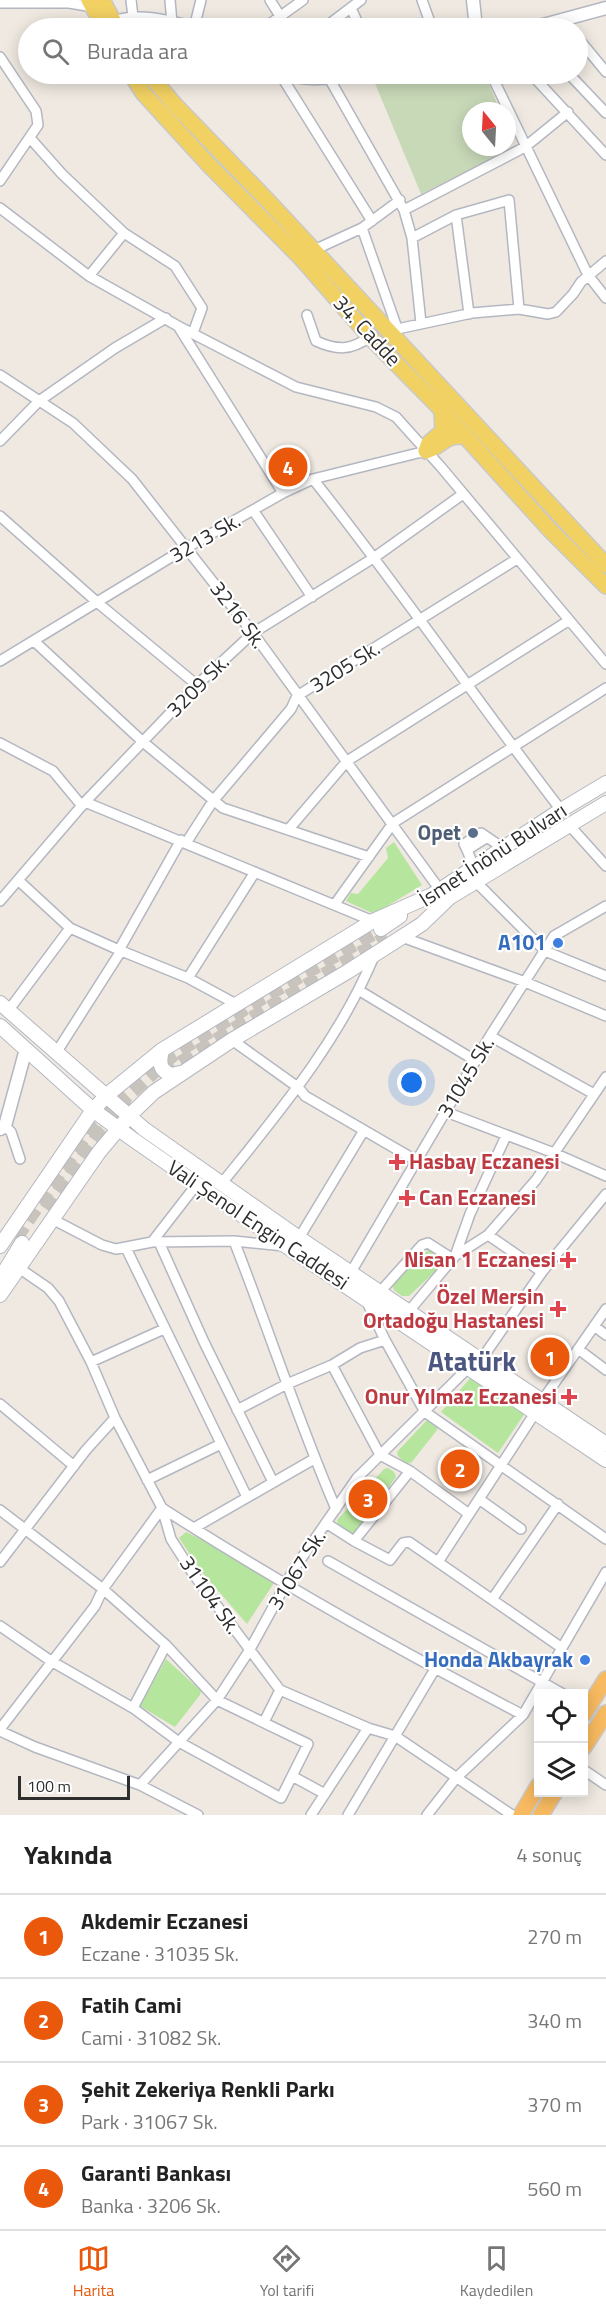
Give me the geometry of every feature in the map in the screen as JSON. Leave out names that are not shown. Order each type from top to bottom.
[{"type":"highway","points":[[588,1706],[606,1679]]},
{"type":"highway","points":[[587,1743],[606,1713]]},
{"type":"highway","points":[[521,1815],[534,1793]]},
{"type":"highway","points":[[541,1815],[552,1797]]},
{"type":"main road","points":[[94,2],[106,18]]},
{"type":"main road","name":"34. Cadde","points":[[138,84],[209,165],[302,259],[370,337],[442,411],[551,531],[606,586]]},
{"type":"main road","name":"34. Cadde","points":[[157,84],[392,330],[606,565]]},
{"type":"main road","points":[[442,411],[445,434]]},
{"type":"main road","points":[[426,451],[429,443],[445,434],[465,436]]},
{"type":"main road","name":"İsmet İnönü Bulvarı","points":[[475,874],[503,848],[606,783]]},
{"type":"main road","name":"İsmet İnönü Bulvarı","points":[[0,1246],[93,1110],[107,1095],[162,1050],[236,1004],[380,929],[475,874],[570,826],[606,803]]},
{"type":"main road","points":[[0,1295],[99,1152],[130,1115],[154,1092],[232,1040],[422,924],[440,894]]},
{"type":"main road","name":"Vali Şenol Engin Caddesi","points":[[4,1007],[144,1129],[299,1238],[481,1360],[606,1460]]},
{"type":"main road","name":"Vali Şenol Engin Caddesi","points":[[0,1026],[93,1110],[286,1246],[468,1368],[606,1443]]},
{"type":"main road","points":[[162,1050],[159,1063],[162,1070],[171,1075],[181,1072]]},
{"type":"main road","points":[[0,1263],[19,1240],[0,1279]]},
{"type":"street","points":[[131,0],[133,17],[140,18]]},
{"type":"street","points":[[170,0],[172,18]]},
{"type":"street","points":[[196,18],[200,3],[209,0]]},
{"type":"street","points":[[270,0],[280,16]]},
{"type":"street","points":[[277,18],[303,0]]},
{"type":"street","points":[[338,18],[361,0]]},
{"type":"street","points":[[422,0],[428,18]]},
{"type":"street","points":[[473,0],[475,18]]},
{"type":"street","points":[[0,3],[94,2]]},
{"type":"street","points":[[351,8],[356,18]]},
{"type":"street","points":[[581,18],[606,8]]},
{"type":"street","points":[[588,50],[606,72]]},
{"type":"street","points":[[0,57],[36,111],[38,125],[0,181]]},
{"type":"street","points":[[286,84],[372,221]]},
{"type":"street","points":[[332,84],[402,205],[412,238],[421,323]]},
{"type":"street","points":[[496,84],[588,275],[606,298]]},
{"type":"street","points":[[541,84],[605,151]]},
{"type":"street","points":[[578,84],[606,113]]},
{"type":"street","points":[[314,250],[362,228],[402,205],[525,147],[568,112]]},
{"type":"street","points":[[30,138],[62,174],[124,233],[175,266],[202,308],[193,333]]},
{"type":"street","points":[[412,238],[456,215],[509,200],[519,309]]},
{"type":"street","points":[[1,211],[89,276],[166,318],[178,327],[296,387],[376,407],[396,417],[606,664]]},
{"type":"street","points":[[456,215],[469,314]]},
{"type":"street","points":[[362,228],[392,330],[469,314],[519,309],[548,314],[556,312],[588,275],[606,261]]},
{"type":"street","points":[[89,276],[124,233]]},
{"type":"street","points":[[307,315],[316,341],[327,346],[341,348],[357,345],[370,337]]},
{"type":"street","points":[[0,441],[39,401],[115,348],[166,318]]},
{"type":"street","points":[[178,327],[283,493]]},
{"type":"street","name":"3216 Sk.","points":[[0,375],[73,423],[132,479],[253,633],[297,696],[393,823],[440,894]]},
{"type":"street","name":"3213 Sk.","points":[[0,661],[186,548],[283,493],[313,479],[426,451]]},
{"type":"street","points":[[313,479],[375,557],[419,621],[561,810]]},
{"type":"street","name":"3209 Sk.","points":[[0,901],[84,804],[197,685],[253,633],[375,557],[463,494]]},
{"type":"street","points":[[253,510],[312,597]]},
{"type":"street","points":[[0,516],[98,603],[197,685]]},
{"type":"street","name":"3205 Sk.","points":[[56,1053],[120,951],[184,841],[213,801],[291,709],[297,696],[517,559]]},
{"type":"street","points":[[288,830],[347,761],[568,621]]},
{"type":"street","points":[[34,641],[143,742],[213,801],[223,807],[369,858]]},
{"type":"street","points":[[335,903],[393,823],[606,688]]},
{"type":"street","points":[[0,742],[52,771],[84,804],[184,841],[335,903],[380,929]]},
{"type":"street","points":[[570,826],[606,866]]},
{"type":"street","points":[[503,848],[486,838],[467,850],[475,874],[544,951],[606,976]]},
{"type":"street","points":[[188,978],[255,872]]},
{"type":"street","points":[[18,880],[70,928],[188,978],[236,1004]]},
{"type":"street","name":"31045 Sk.","points":[[351,1272],[490,1036],[554,936],[606,906]]},
{"type":"street","points":[[4,1007],[70,928]]},
{"type":"street","points":[[402,937],[525,982],[606,1016]]},
{"type":"street","points":[[222,1183],[299,1088],[360,991],[375,954]]},
{"type":"street","points":[[360,991],[476,1061]]},
{"type":"street","points":[[490,1036],[594,1094]]},
{"type":"street","points":[[232,1040],[299,1088],[305,1096],[417,1161]]},
{"type":"street","points":[[20,1159],[11,1132],[3,1128],[26,1049]]},
{"type":"street","points":[[408,1311],[454,1257],[488,1235],[536,1180],[606,1077]]},
{"type":"street","points":[[446,1112],[554,1153],[606,1176]]},
{"type":"street","points":[[299,1238],[363,1131]]},
{"type":"street","points":[[454,1257],[470,1214],[506,1136]]},
{"type":"street","points":[[156,1242],[197,1184]]},
{"type":"street","points":[[481,1360],[542,1272],[606,1194]]},
{"type":"street","points":[[52,1219],[102,1245],[116,1249],[156,1242],[234,1241],[286,1246]]},
{"type":"street","points":[[488,1235],[542,1272]]},
{"type":"street","points":[[234,1241],[314,1459],[336,1509]]},
{"type":"street","points":[[156,1242],[273,1482]]},
{"type":"street","points":[[380,1292],[428,1242],[454,1257]]},
{"type":"street","points":[[126,1248],[247,1497]]},
{"type":"street","name":"31104 Sk.","points":[[19,1268],[48,1288],[59,1301],[91,1362],[115,1418],[162,1508],[171,1539],[249,1651],[280,1690],[368,1728],[395,1736],[512,1815]]},
{"type":"street","points":[[365,1298],[385,1340],[425,1412],[501,1463],[606,1539]]},
{"type":"street","points":[[438,1562],[538,1407],[606,1309]]},
{"type":"street","points":[[594,1326],[606,1335]]},
{"type":"street","points":[[91,1362],[164,1329]]},
{"type":"street","points":[[237,1410],[287,1384],[332,1365],[360,1348],[385,1340]]},
{"type":"street","points":[[578,1349],[606,1370]]},
{"type":"street","points":[[332,1365],[380,1455],[410,1471],[470,1514]]},
{"type":"street","name":"31067 Sk.","points":[[140,1785],[218,1700],[249,1651],[285,1585],[357,1478],[468,1368]]},
{"type":"street","points":[[0,1404],[74,1466]]},
{"type":"street","points":[[0,1562],[74,1466],[115,1418]]},
{"type":"street","points":[[147,1480],[221,1444]]},
{"type":"street","points":[[194,1528],[314,1459]]},
{"type":"street","points":[[354,1541],[410,1471]]},
{"type":"street","points":[[479,1499],[521,1529]]},
{"type":"street","points":[[493,1598],[558,1504]]},
{"type":"street","points":[[198,1815],[140,1785],[35,1747],[0,1730],[95,1606],[103,1589],[162,1508],[285,1585],[435,1669],[523,1715]]},
{"type":"street","points":[[0,1510],[103,1589],[166,1645],[218,1700],[308,1744],[281,1798],[179,1742],[133,1708],[51,1661],[0,1626]]},
{"type":"street","points":[[326,1523],[390,1560],[403,1543],[409,1542],[493,1598],[562,1648]]},
{"type":"street","points":[[328,1561],[555,1689]]},
{"type":"street","points":[[427,1815],[456,1778],[523,1715],[606,1572]]},
{"type":"street","points":[[133,1708],[166,1645]]},
{"type":"street","points":[[348,1815],[435,1669]]},
{"type":"street","points":[[264,1722],[280,1690]]},
{"type":"street","points":[[311,1815],[368,1728]]},
{"type":"street","points":[[588,1773],[606,1785]]},
{"type":"street","points":[[292,1776],[325,1794]]},
{"type":"green space","points":[[375,84],[489,84],[496,102],[462,102],[462,156],[498,156],[421,194]]},
{"type":"green space","points":[[394,842],[422,885],[374,914],[346,901],[351,893],[358,894],[388,858],[386,848]]},
{"type":"green space","points":[[429,1249],[445,1259],[444,1263],[409,1296],[402,1296],[394,1290],[392,1285]]},
{"type":"green space","points":[[472,1376],[525,1413],[498,1453],[441,1412]]},
{"type":"green space","points":[[430,1420],[437,1424],[437,1430],[411,1463],[406,1464],[397,1452],[426,1421]]},
{"type":"green space","points":[[388,1468],[394,1472],[396,1477],[356,1533],[351,1534],[338,1526],[337,1520],[384,1469]]},
{"type":"green space","points":[[186,1532],[216,1546],[274,1583],[247,1624],[201,1571],[179,1538]]},
{"type":"green space","points":[[166,1659],[201,1691],[175,1727],[140,1706]]},
{"type":"tunnel","points":[[16,1238],[88,1131],[174,1054],[252,1004],[381,929]]},
{"type":"tunnel","points":[[163,1074],[387,937]]},
{"type":"tunnel","points":[[46,1209],[95,1140],[132,1104]]},
{"type":"place","name":"Garanti Bankası","points":[[288,467]]},
{"type":"place","name":"Opet","points":[[473,833]]},
{"type":"place","name":"A101","points":[[558,943]]},
{"type":"place","name":"Hasbay Eczanesi","points":[[397,1162]]},
{"type":"place","name":"Can Eczanesi","points":[[407,1198]]},
{"type":"place","name":"Nisan 1 Eczanesi","points":[[568,1260]]},
{"type":"place","name":"Özel Mersin Ortadoğu Hastanesi","points":[[558,1309]]},
{"type":"place","name":"Akdemir Eczanesi","points":[[550,1357]]},
{"type":"place","name":"Onur Yılmaz Eczanesi","points":[[569,1397]]},
{"type":"place","name":"Fatih Cami","points":[[460,1469]]},
{"type":"place","name":"Şehit Zekeriya Renkli Parkı","points":[[368,1499]]},
{"type":"place","name":"Honda Akbayrak","points":[[585,1660]]},
{"type":"district","name":"Atatürk","points":[[472,1362]]}]
